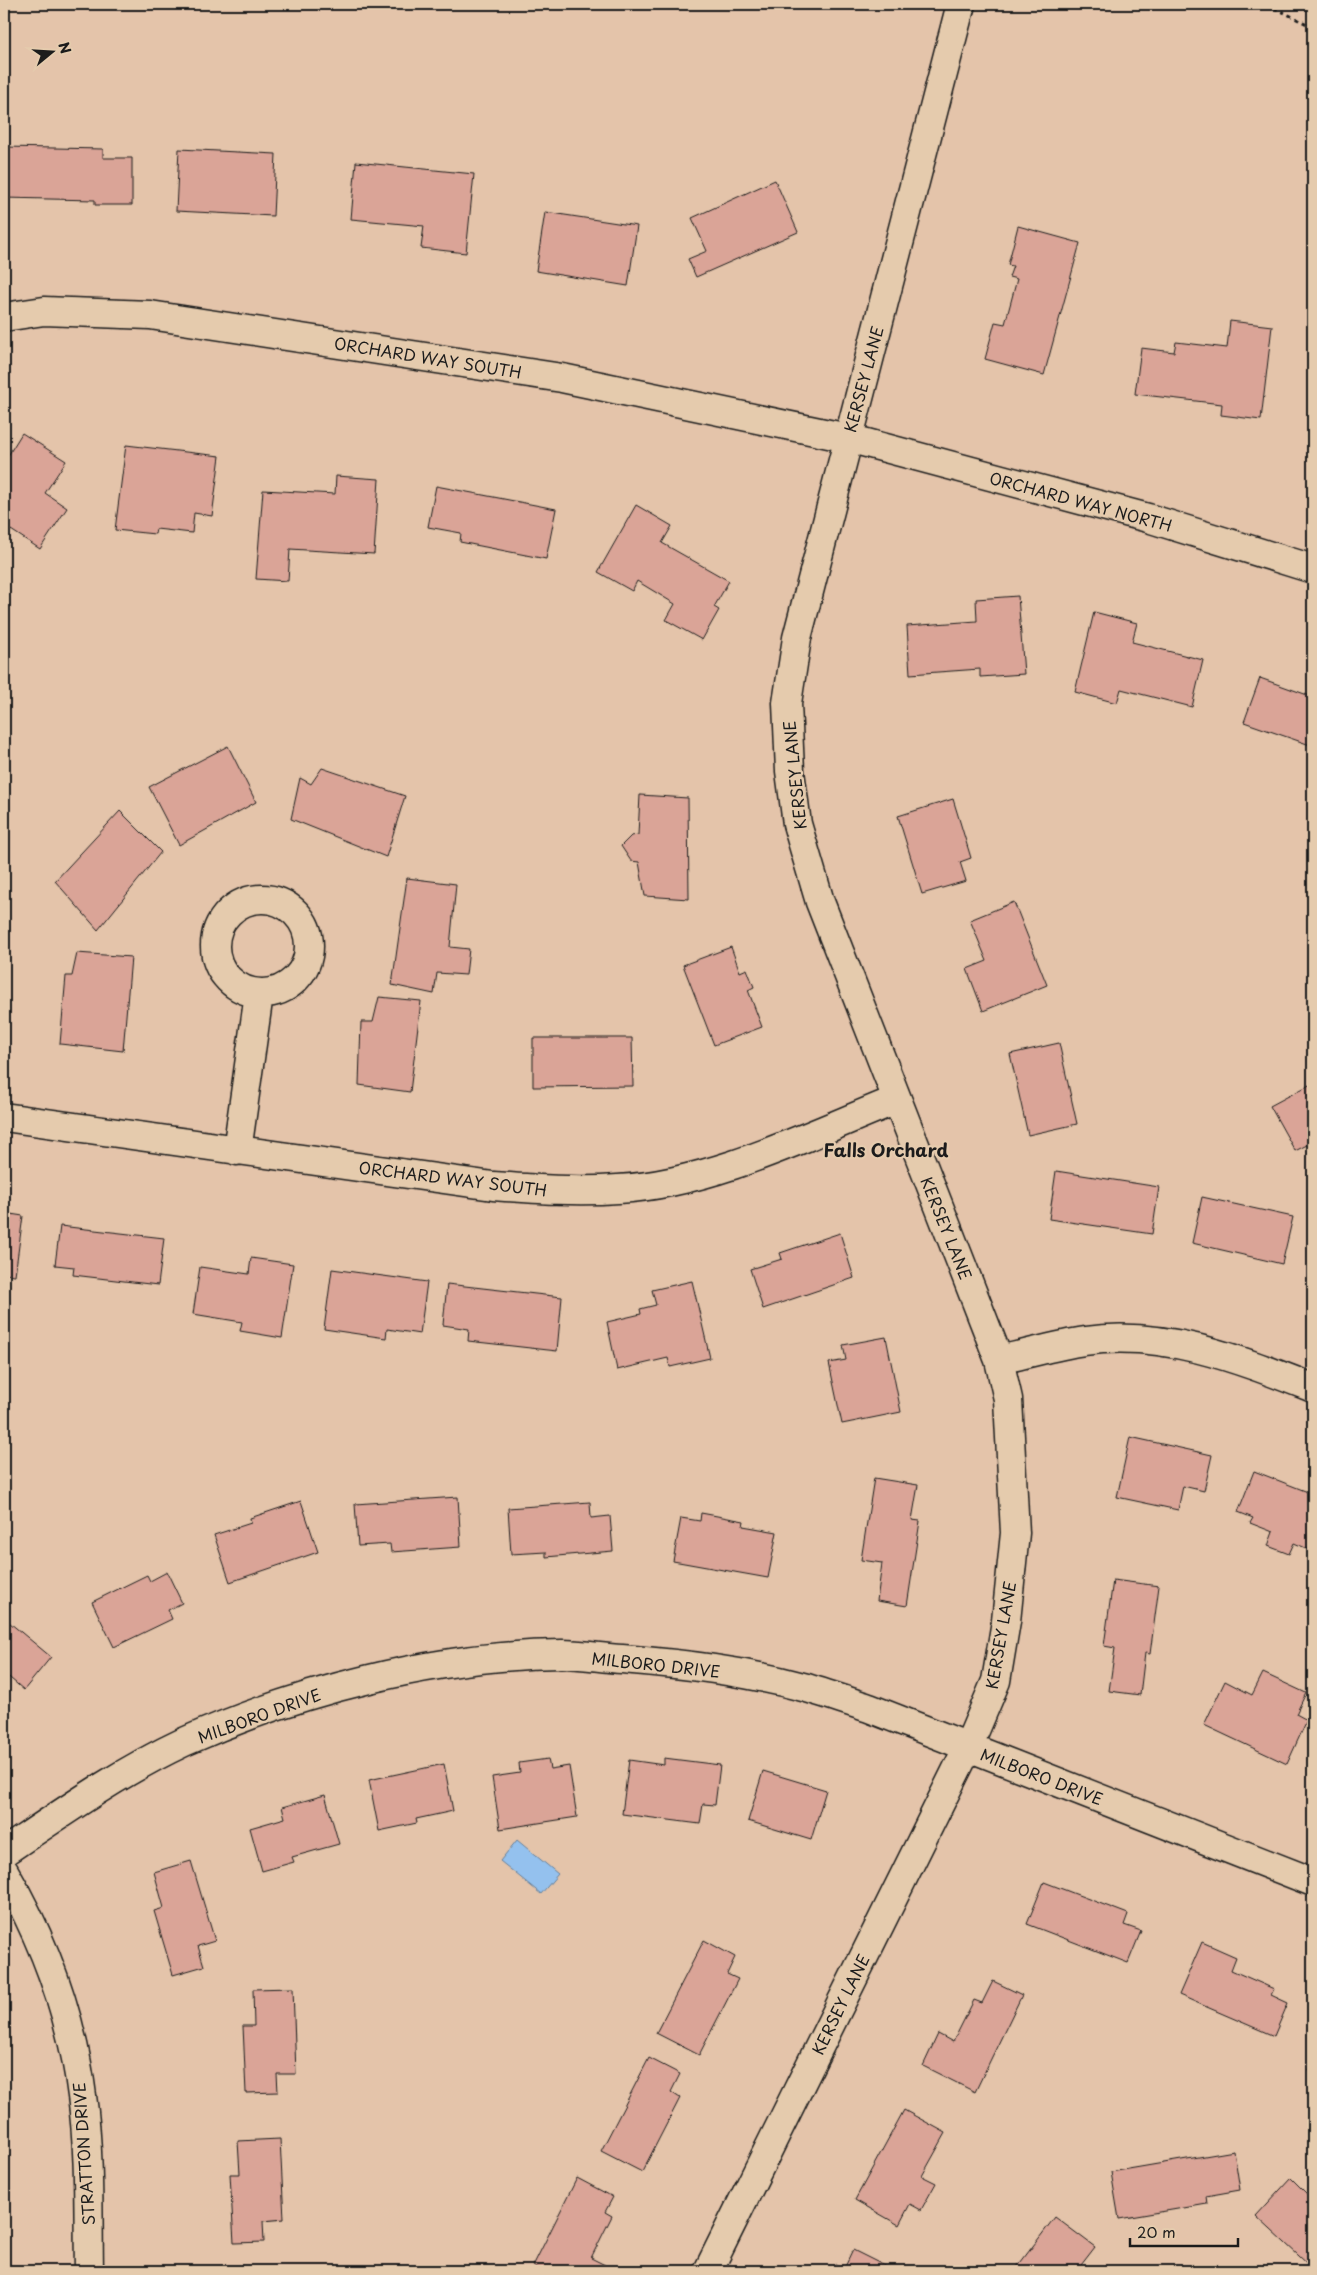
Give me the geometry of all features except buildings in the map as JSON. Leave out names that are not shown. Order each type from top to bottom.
[{"type":"street","name":"KERSEY LANE","points":[[708,2271],[968,1747],[996,1681],[1006,1621],[1015,1533],[1008,1399],[999,1360],[820,902],[797,824],[790,770],[787,703],[797,638],[961,4]]},
{"type":"street","name":"ORCHARD WAY SOUTH","points":[[4,317],[44,310],[150,315],[562,378],[848,438]]},
{"type":"street","name":"ORCHARD WAY NORTH","points":[[848,438],[1148,518],[1313,569]]},
{"type":"street","points":[[237,1150],[259,994]]},
{"type":"street","name":"ORCHARD WAY SOUTH","points":[[4,1118],[493,1186],[556,1190],[620,1189],[658,1184],[745,1160],[896,1100]]},
{"type":"street","points":[[999,1360],[1085,1341],[1122,1338],[1156,1340],[1200,1349],[1244,1362],[1313,1388]]},
{"type":"street","name":"MILBORO DRIVE","points":[[4,1852],[126,1773],[182,1743],[238,1719],[321,1692],[402,1672],[483,1660],[563,1654],[719,1670],[804,1687],[869,1708],[1313,1882]]},
{"type":"street","name":"STRATTON DRIVE","points":[[4,1871],[25,1908],[48,1962],[70,2029],[83,2096],[88,2196],[89,2271]]},
{"type":"path","points":[[1267,4],[1313,27]]},
{"type":"water","points":[[517,1840],[558,1874],[541,1894],[500,1861]]},
{"type":"district","name":"Falls Orchard","points":[[886,1149]]}]
